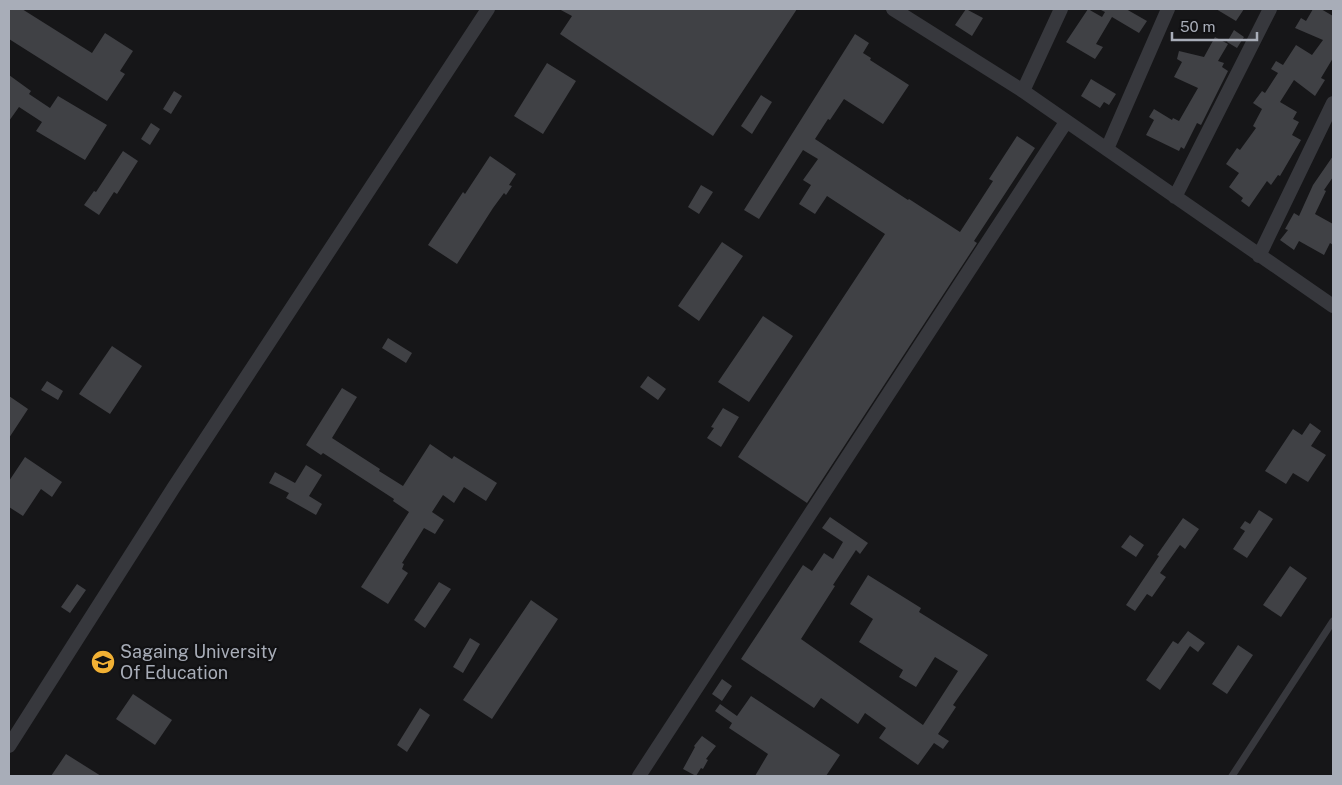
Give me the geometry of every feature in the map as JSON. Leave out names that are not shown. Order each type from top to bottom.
[{"type":"street","points":[[9,746],[169,495],[488,9]]},
{"type":"street","points":[[893,9],[1023,91],[1333,306]]},
{"type":"street","points":[[1023,91],[1062,9]]},
{"type":"street","points":[[1107,148],[1168,9]]},
{"type":"street","points":[[1176,196],[1270,9]]},
{"type":"street","points":[[1259,256],[1333,103]]},
{"type":"street","points":[[640,776],[1066,122]]},
{"type":"lane","points":[[1232,776],[1333,621]]},
{"type":"building","points":[[9,9],[22,9],[92,53],[105,33],[133,51],[120,71],[125,74],[107,101],[9,39]]},
{"type":"building","points":[[559,9],[797,9],[713,136],[560,34],[572,16]]},
{"type":"building","points":[[966,9],[983,18],[972,36],[955,25]]},
{"type":"building","points":[[1088,9],[1102,17],[1105,12],[1099,9],[1126,9],[1147,21],[1139,33],[1112,17],[1096,44],[1103,47],[1095,59],[1066,42]]},
{"type":"building","points":[[1216,9],[1244,9],[1236,21]]},
{"type":"building","points":[[1313,9],[1321,9],[1333,16],[1333,58],[1321,78],[1325,80],[1315,96],[1294,80],[1280,102],[1297,112],[1293,119],[1299,122],[1292,135],[1301,140],[1280,176],[1278,175],[1271,185],[1267,181],[1249,207],[1241,201],[1243,198],[1229,187],[1239,173],[1226,164],[1237,148],[1240,150],[1256,128],[1253,126],[1262,109],[1253,103],[1262,91],[1265,93],[1278,73],[1271,69],[1276,61],[1283,65],[1296,45],[1312,55],[1323,40],[1295,28],[1301,18],[1306,21]]},
{"type":"building","points":[[1234,30],[1244,37],[1237,48],[1227,42]]},
{"type":"building","points":[[855,34],[869,43],[863,53],[871,58],[870,60],[909,85],[883,124],[844,99],[815,139],[908,200],[960,232],[993,181],[989,179],[1017,136],[1035,148],[974,241],[977,243],[807,503],[738,457],[885,234],[827,196],[815,214],[799,204],[811,185],[803,180],[818,159],[803,150],[759,219],[744,210]]},
{"type":"building","points":[[1215,37],[1228,44],[1218,61],[1224,63],[1222,67],[1228,71],[1201,125],[1197,123],[1184,149],[1181,147],[1179,151],[1146,135],[1154,120],[1149,117],[1154,109],[1172,120],[1173,118],[1179,121],[1198,88],[1174,77],[1182,62],[1177,59],[1179,51],[1204,57]]},
{"type":"building","points":[[547,63],[576,81],[543,134],[514,116]]},
{"type":"building","points":[[9,75],[31,91],[29,94],[50,108],[58,96],[107,125],[85,160],[36,131],[42,122],[19,107],[9,121]]},
{"type":"building","points":[[1091,79],[1116,94],[1109,105],[1104,102],[1100,108],[1081,96]]},
{"type":"building","points":[[174,91],[182,96],[171,114],[163,109]]},
{"type":"building","points":[[761,95],[772,102],[752,134],[741,126]]},
{"type":"building","points":[[151,123],[160,129],[150,145],[141,139]]},
{"type":"building","points":[[123,151],[138,161],[117,194],[114,192],[99,215],[84,205],[94,191],[96,192]]},
{"type":"building","points":[[490,156],[516,174],[509,185],[512,186],[493,208],[457,264],[428,245],[463,192],[465,194]]},
{"type":"building","points":[[1333,156],[1333,177],[1324,190],[1326,191],[1315,214],[1333,224],[1333,245],[1330,243],[1324,255],[1299,241],[1294,250],[1280,240],[1288,230],[1285,229],[1294,213],[1299,216],[1313,185]]},
{"type":"building","points":[[701,185],[713,192],[699,214],[688,207]]},
{"type":"building","points":[[722,242],[743,256],[699,321],[678,306]]},
{"type":"building","points":[[763,316],[793,336],[749,402],[718,382]]},
{"type":"building","points":[[388,338],[412,353],[406,363],[382,348]]},
{"type":"building","points":[[112,346],[142,366],[110,414],[79,394]]},
{"type":"building","points":[[648,376],[666,389],[658,400],[640,387]]},
{"type":"building","points":[[47,381],[63,391],[58,400],[41,390]]},
{"type":"building","points":[[342,388],[357,397],[332,438],[403,486],[430,444],[452,459],[454,456],[497,483],[486,501],[464,487],[454,503],[443,495],[432,512],[444,520],[435,534],[424,528],[402,563],[404,564],[402,569],[408,573],[388,604],[361,587],[409,512],[393,501],[394,499],[323,453],[321,455],[306,445]]},
{"type":"building","points":[[9,396],[28,409],[9,438]]},
{"type":"building","points":[[723,408],[739,417],[721,447],[707,438],[714,428],[711,427]]},
{"type":"building","points":[[1310,423],[1321,431],[1311,446],[1326,455],[1308,482],[1293,473],[1286,484],[1265,471],[1293,429],[1302,435]]},
{"type":"building","points":[[25,457],[62,482],[52,497],[41,489],[23,516],[9,507],[9,481]]},
{"type":"building","points":[[306,465],[322,475],[309,496],[322,504],[316,515],[286,498],[289,493],[269,483],[275,472],[295,483]]},
{"type":"building","points":[[1259,510],[1273,519],[1247,558],[1233,549],[1245,531],[1240,528],[1245,521],[1250,524]]},
{"type":"building","points":[[830,517],[868,543],[860,554],[856,550],[801,639],[923,725],[958,671],[935,657],[916,687],[899,677],[903,670],[859,642],[873,619],[850,604],[868,575],[921,608],[919,612],[988,655],[953,705],[956,707],[938,734],[949,741],[943,749],[934,743],[918,765],[879,738],[886,728],[865,713],[858,724],[821,698],[814,708],[741,659],[803,565],[812,571],[824,553],[833,559],[843,542],[822,528]]},
{"type":"building","points":[[1183,518],[1199,529],[1185,549],[1180,545],[1160,573],[1166,577],[1152,597],[1147,594],[1135,611],[1126,605]]},
{"type":"building","points":[[1130,535],[1144,545],[1136,557],[1121,547]]},
{"type":"building","points":[[1290,566],[1307,578],[1281,617],[1263,605]]},
{"type":"building","points":[[439,582],[451,589],[425,628],[414,620]]},
{"type":"building","points":[[77,584],[86,590],[70,613],[61,607]]},
{"type":"building","points":[[531,600],[558,619],[492,719],[463,700]]},
{"type":"building","points":[[1188,631],[1205,643],[1198,652],[1190,646],[1160,690],[1146,680],[1173,641],[1178,644]]},
{"type":"building","points":[[470,638],[480,644],[463,673],[453,667]]},
{"type":"building","points":[[1238,645],[1253,655],[1227,694],[1212,684]]},
{"type":"building","points":[[722,679],[732,686],[722,701],[712,694]]},
{"type":"building","points":[[133,694],[172,720],[155,745],[116,719]]},
{"type":"building","points":[[751,696],[840,755],[826,776],[755,776],[768,754],[729,728],[732,723],[715,711],[720,704],[737,716]]},
{"type":"building","points":[[420,708],[430,715],[407,752],[397,745]]},
{"type":"building","points":[[702,736],[716,746],[706,759],[708,760],[703,769],[701,768],[696,776],[683,769],[694,746]]},
{"type":"building","points":[[66,754],[101,776],[51,776]]},
{"type":"place","name":"Sagaing University Of Education","points":[[103,662]]}]
